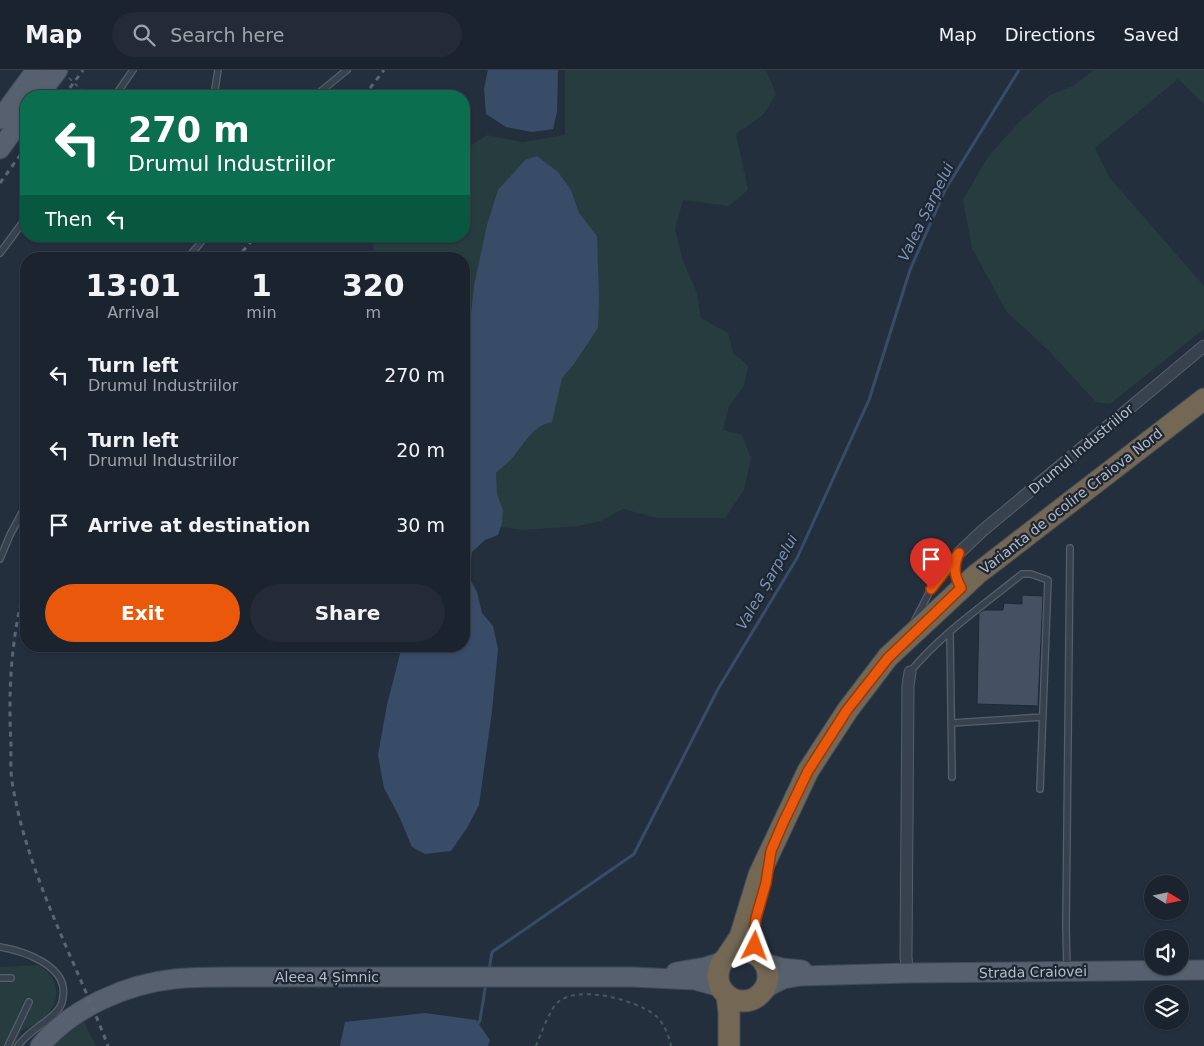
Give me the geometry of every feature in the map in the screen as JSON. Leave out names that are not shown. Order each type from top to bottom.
[{"type":"highway","name":"Varianta de ocolire Craiova Nord","points":[[725,959],[740,937],[759,875],[808,771],[865,686],[888,658],[961,588],[1095,481],[1204,399]]},
{"type":"highway","name":"Varianta de ocolire Craiova Nord","points":[[762,960],[755,946],[754,934],[756,918],[766,883],[771,851]]},
{"type":"highway","points":[[729,1046],[729,1012],[718,979],[718,970],[725,959],[736,952],[744,950],[752,952],[762,960],[768,972],[767,982],[745,1013],[740,1046]]},
{"type":"highway","points":[[723,991],[735,1000],[743,1002],[758,996]]},
{"type":"main road","points":[[21,90],[36,70]]},
{"type":"main road","points":[[44,90],[62,73]]},
{"type":"main road","points":[[0,118],[20,91]]},
{"type":"main road","points":[[0,149],[20,121]]},
{"type":"main road","name":"Aleea 4 Șimnic","points":[[632,977],[693,970],[725,959]]},
{"type":"main road","points":[[762,960],[790,970],[863,974]]},
{"type":"main road","name":"Strada Craiovei","points":[[863,974],[1204,970]]},
{"type":"main road","points":[[758,996],[771,985],[789,978],[863,974]]},
{"type":"main road","name":"Aleea 4 Șimnic","points":[[40,1046],[64,1023],[107,998],[133,988],[174,979],[224,977],[632,977],[694,980],[723,991]]},
{"type":"street","name":"Drumul Industriilor","points":[[959,553],[981,532],[1204,346]]},
{"type":"street","points":[[908,974],[906,958],[906,800],[908,686],[910,672]]},
{"type":"lane","points":[[119,90],[133,70]]},
{"type":"lane","points":[[215,90],[218,70]]},
{"type":"lane","points":[[322,90],[347,70]]},
{"type":"lane","points":[[0,253],[20,226]]},
{"type":"lane","points":[[193,252],[201,242]]},
{"type":"lane","points":[[0,559],[20,516]]},
{"type":"lane","points":[[1067,971],[1070,548]]},
{"type":"lane","points":[[959,553],[954,569],[956,579],[961,588]]},
{"type":"lane","name":"Drumul Industriilor","points":[[905,641],[931,589],[959,553]]},
{"type":"lane","points":[[910,672],[918,662],[950,633],[1022,574],[1031,574],[1048,580],[1040,789]]},
{"type":"lane","points":[[950,633],[952,777]]},
{"type":"lane","points":[[952,723],[1043,717]]},
{"type":"lane","points":[[0,947],[49,965],[60,976],[65,988],[60,1009],[43,1024],[26,1035],[18,1046]]},
{"type":"lane","points":[[0,978],[12,978]]},
{"type":"lane","points":[[8,1046],[29,1002]]},
{"type":"path","points":[[62,73],[81,90]]},
{"type":"path","points":[[536,1046],[555,1004],[566,997],[581,994],[630,1001],[644,1007],[658,1017],[669,1036],[671,1046]]},
{"type":"green space","points":[[565,70],[765,70],[767,72],[776,94],[763,115],[736,134],[748,190],[729,206],[683,200],[675,229],[683,261],[697,293],[701,318],[728,333],[733,353],[748,366],[744,386],[729,406],[723,430],[742,435],[751,458],[744,490],[725,518],[658,518],[623,509],[601,521],[578,526],[522,530],[470,522],[470,252],[374,252],[373,242],[470,242],[470,146],[487,135],[522,142],[565,135]]},
{"type":"green space","points":[[1094,70],[1204,70],[1204,104],[1178,79],[1095,148],[1109,177],[1204,286],[1204,329],[1110,404],[1096,402],[1048,350],[1006,311],[972,248],[963,200],[987,158],[1019,122],[1050,95],[1073,86]]},
{"type":"green space","points":[[37,965],[46,971],[56,985],[55,1002],[44,1018],[22,1030],[14,1046],[0,1046],[0,967]]},
{"type":"green space","points":[[84,1022],[96,1046],[54,1046],[57,1042]]},
{"type":"water","points":[[488,70],[558,70],[557,112],[553,129],[532,132],[506,127],[486,114],[484,89]]},
{"type":"water","points":[[537,156],[558,172],[571,190],[579,213],[597,236],[598,328],[574,364],[562,378],[552,422],[535,430],[512,458],[496,473],[497,494],[503,510],[502,523],[498,535],[485,540],[472,552],[470,569],[470,322],[474,286],[487,225],[498,190],[525,160]]},
{"type":"water","points":[[470,579],[477,592],[482,613],[493,626],[498,649],[492,711],[479,805],[467,828],[451,851],[425,854],[412,847],[399,816],[384,788],[378,755],[387,705],[400,652],[470,652]]},
{"type":"water","points":[[425,1013],[476,1020],[490,1040],[488,1046],[340,1046],[345,1022]]},
{"type":"building","points":[[1022,595],[1043,596],[1038,706],[977,704],[979,613],[984,610],[1003,610],[1004,603],[1022,604]]},
{"type":"waterway","name":"Valea Șarpelui","points":[[489,970],[492,952],[634,854],[718,689],[797,558],[869,400],[910,270],[945,190],[1019,70]]},
{"type":"waterway","name":"Valea Șarpelui","points":[[477,1026],[480,1020],[486,983]]},
{"type":"railway","points":[[68,90],[83,70]]},
{"type":"railway","points":[[369,90],[384,70]]},
{"type":"railway","points":[[0,183],[20,155]]},
{"type":"railway","points":[[242,252],[251,242]]},
{"type":"railway","points":[[20,608],[10,684],[12,782],[20,820],[41,886],[108,1046]]},
{"type":"route","points":[[755,946],[756,918],[766,883],[771,851],[808,771],[847,710],[888,658],[917,628],[961,588],[956,579],[954,569],[959,553],[942,572],[931,589]]}]
